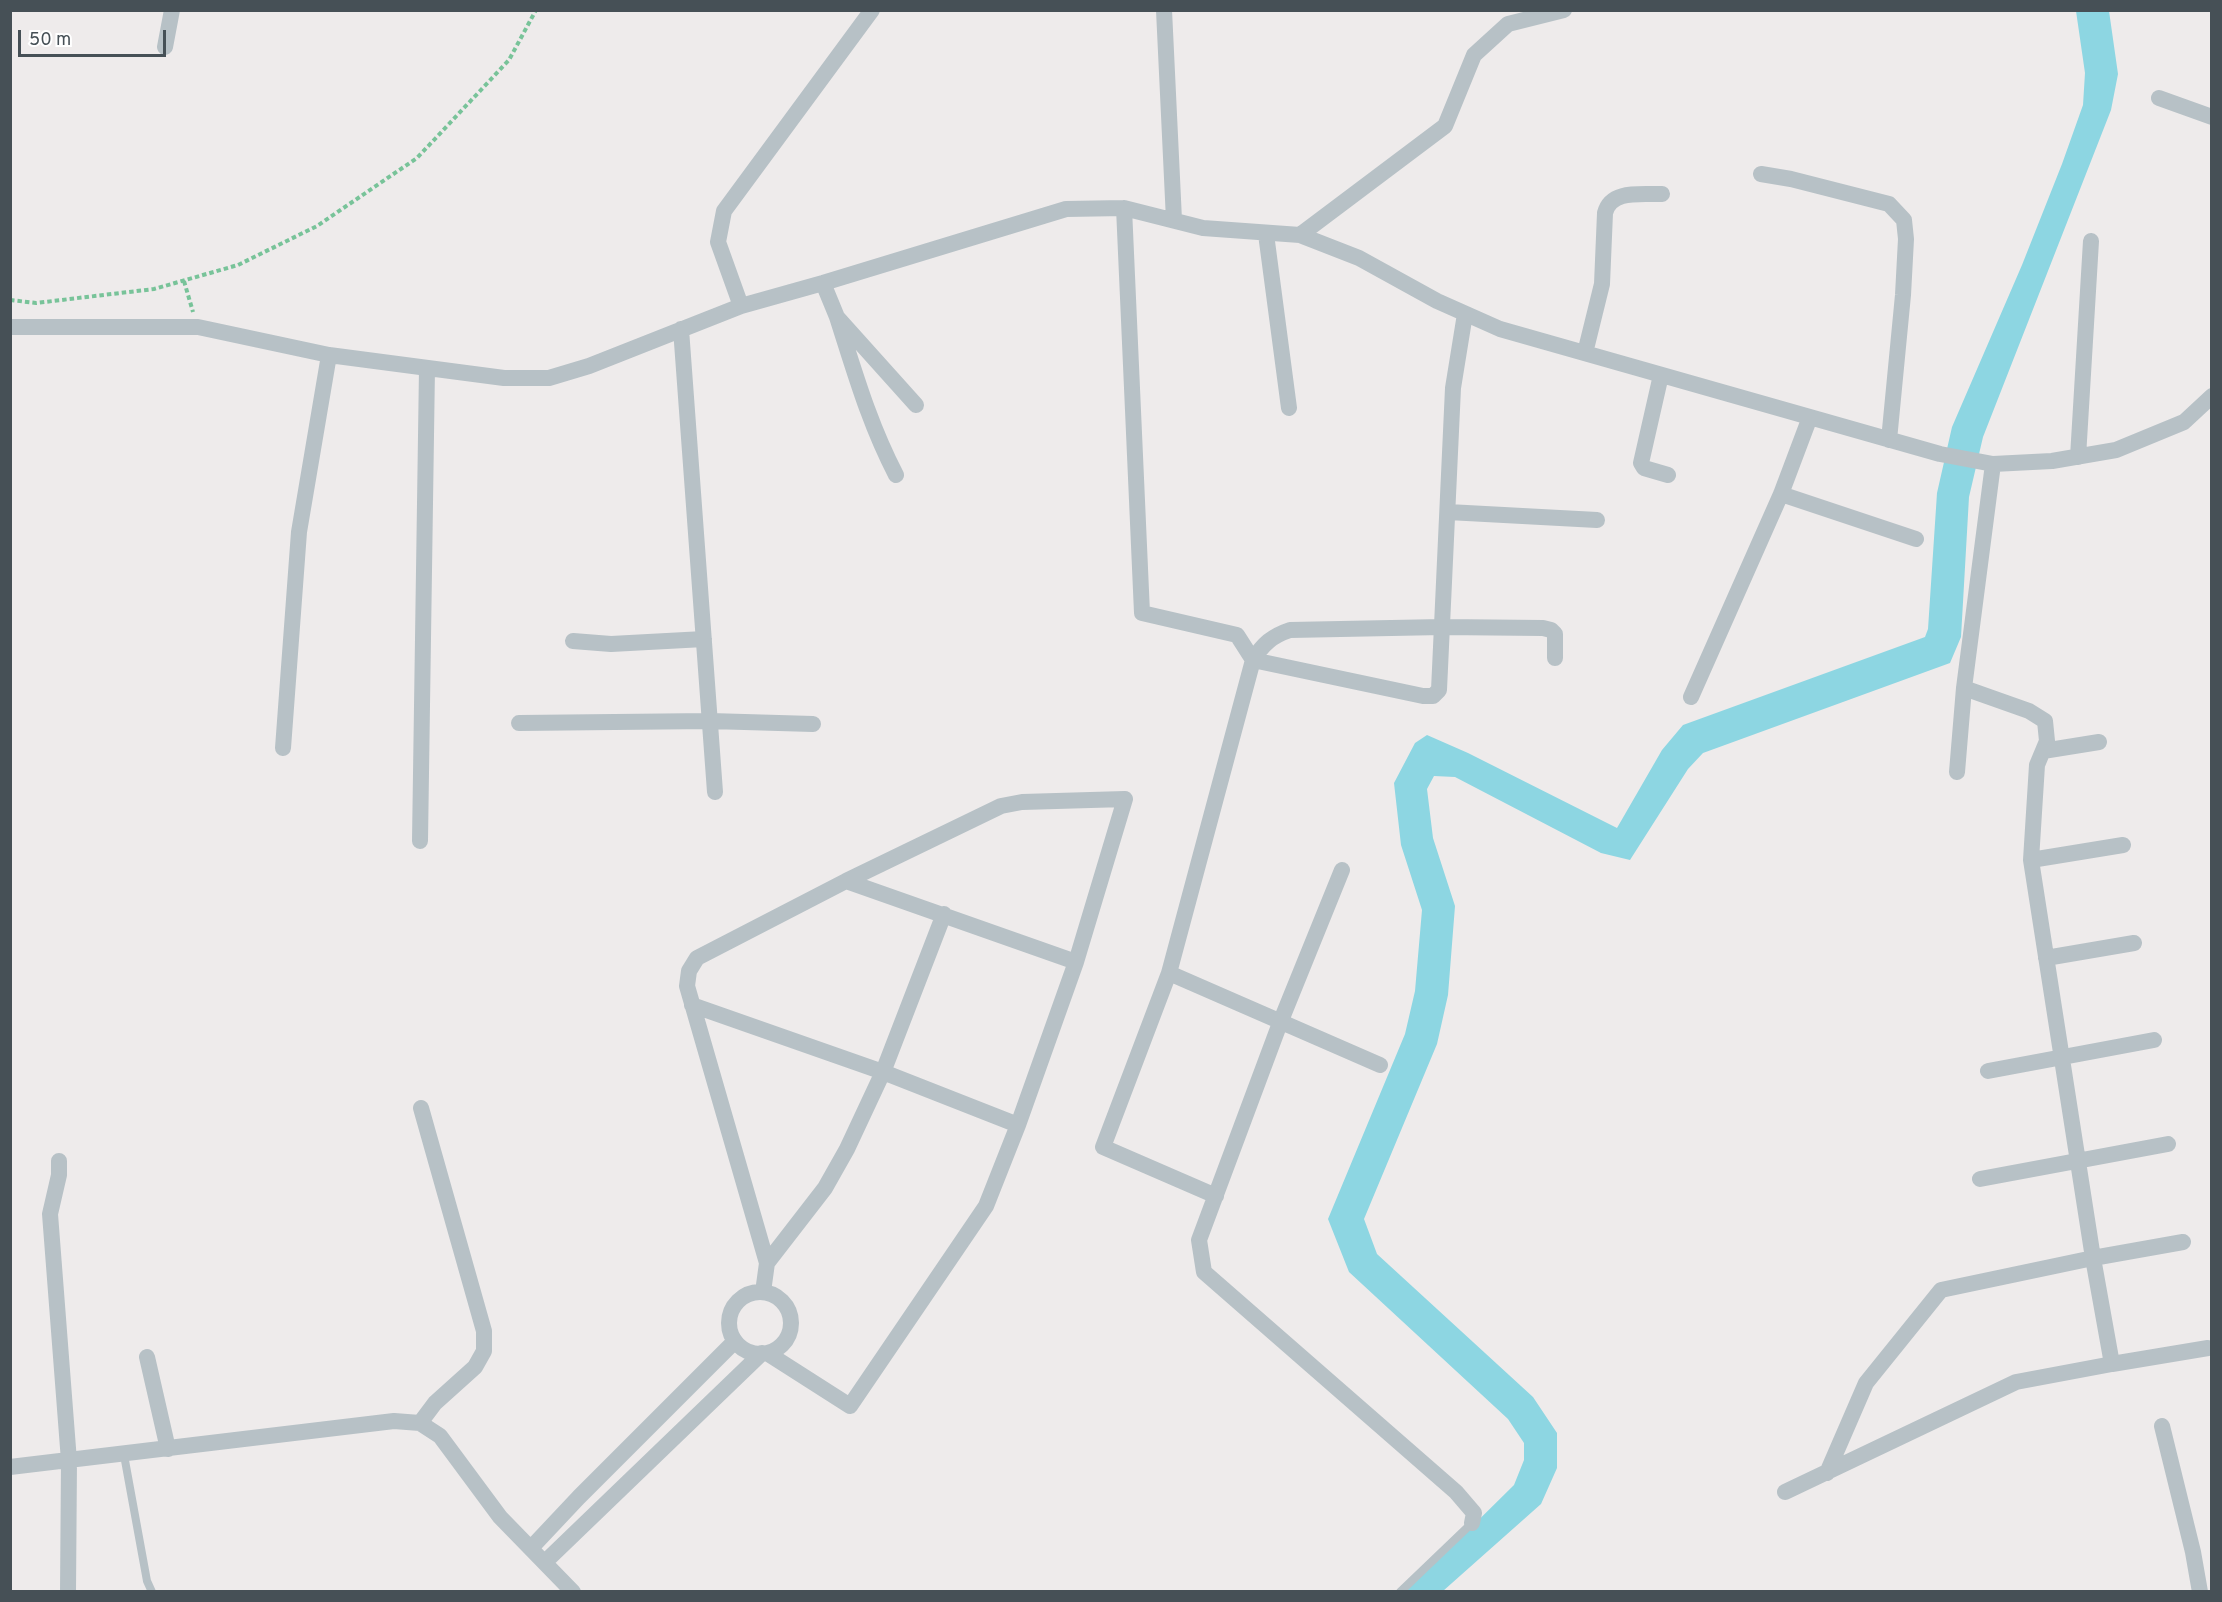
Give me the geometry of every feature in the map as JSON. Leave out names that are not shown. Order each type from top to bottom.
[{"type":"street","points":[[165,47],[172,10]]},
{"type":"street","points":[[741,306],[718,242],[724,211],[872,10]]},
{"type":"street","points":[[1164,10],[1174,220]]},
{"type":"street","points":[[1299,235],[1445,126],[1474,55],[1508,24],[1564,10]]},
{"type":"street","points":[[2159,98],[2211,117]]},
{"type":"street","points":[[1761,174],[1791,179],[1889,204],[1904,220],[1906,239],[1903,295],[1888,440]]},
{"type":"street","points":[[1585,353],[1602,284],[1605,213],[1608,205],[1620,196],[1662,194]]},
{"type":"street","points":[[1124,208],[1142,613],[1237,635],[1253,660],[1429,696],[1436,694],[1439,690],[1453,388],[1465,314]]},
{"type":"street","points":[[10,327],[198,327],[329,355],[504,378],[549,378],[589,366],[741,306],[1066,209],[1124,208],[1203,228],[1299,235],[1359,258],[1437,301],[1500,329],[1888,440],[1940,454],[1987,463],[2052,461],[2116,450],[2184,422],[2211,396]]},
{"type":"street","points":[[1266,234],[1289,408]]},
{"type":"street","points":[[2078,457],[2091,241]]},
{"type":"street","points":[[823,283],[837,317],[877,439],[896,475]]},
{"type":"street","points":[[837,317],[916,405]]},
{"type":"street","points":[[681,329],[716,792]]},
{"type":"street","points":[[283,747],[299,532],[329,355]]},
{"type":"street","points":[[420,841],[427,368]]},
{"type":"street","points":[[1660,375],[1641,462],[1644,468],[1668,475]]},
{"type":"street","points":[[1691,697],[1781,494],[1810,417]]},
{"type":"street","points":[[1957,772],[1987,463]]},
{"type":"street","points":[[1781,494],[1916,539]]},
{"type":"street","points":[[1448,512],[1597,520]]},
{"type":"street","points":[[1216,1196],[1103,1147],[1169,973],[1253,660],[1266,641],[1275,634],[1290,630],[1442,627],[1551,630],[1555,634],[1555,658]]},
{"type":"street","points":[[573,641],[611,644],[704,639]]},
{"type":"street","points":[[1964,688],[2029,711],[2045,721],[2047,741],[2037,765],[2031,860],[2093,1258],[2112,1364]]},
{"type":"street","points":[[519,723],[710,721],[813,724]]},
{"type":"street","points":[[2043,751],[2099,742]]},
{"type":"street","points":[[763,1292],[767,1263],[687,986],[689,971],[697,958],[846,881],[1002,806],[1022,802],[1125,799],[1076,962],[1018,1125],[986,1206],[850,1406],[765,1353]]},
{"type":"street","points":[[2031,860],[2123,845]]},
{"type":"street","points":[[1342,870],[1280,1023],[1199,1240],[1203,1272],[1456,1492],[1472,1510],[1474,1517],[1472,1523]]},
{"type":"street","points":[[846,881],[1076,962]]},
{"type":"street","points":[[767,1263],[825,1188],[847,1149],[883,1072],[944,914]]},
{"type":"street","points":[[2046,958],[2134,943]]},
{"type":"street","points":[[1169,973],[1380,1065]]},
{"type":"street","points":[[692,1005],[883,1072],[1018,1125]]},
{"type":"street","points":[[1989,1071],[2154,1040]]},
{"type":"street","points":[[420,1423],[435,1403],[476,1367],[484,1351],[484,1330],[421,1108]]},
{"type":"street","points":[[1980,1179],[2168,1144]]},
{"type":"street","points":[[59,1161],[59,1175],[50,1214],[69,1461],[68,1592]]},
{"type":"street","points":[[1827,1473],[1866,1383],[1941,1290],[2093,1258],[2183,1242]]},
{"type":"street","points":[[763,1292],[779,1298],[786,1305],[790,1314],[789,1333],[777,1349],[765,1353],[746,1351],[735,1341],[728,1326],[729,1315],[741,1298],[751,1293],[763,1292]]},
{"type":"street","points":[[531,1548],[735,1341]]},
{"type":"street","points":[[1785,1492],[2016,1382],[2208,1347]]},
{"type":"street","points":[[545,1562],[765,1353]]},
{"type":"street","points":[[147,1357],[168,1449]]},
{"type":"street","points":[[10,1467],[394,1421],[420,1423],[440,1436],[500,1518],[573,1592]]},
{"type":"street","points":[[2163,1426],[2193,1551],[2200,1592]]},
{"type":"lane","points":[[124,1455],[147,1581],[152,1592]]},
{"type":"lane","points":[[1400,1592],[1472,1523]]},
{"type":"path","points":[[10,300],[36,303],[154,289],[238,265],[317,226],[417,158],[509,60],[536,10]]},
{"type":"path","points":[[184,281],[198,327]]},
{"type":"water","points":[[2076,11],[2109,11],[2118,74],[2111,110],[1983,437],[1969,497],[1961,637],[1950,663],[1703,753],[1688,769],[1630,860],[1601,853],[1455,777],[1434,776],[1427,789],[1433,838],[1455,906],[1448,995],[1437,1044],[1364,1219],[1377,1254],[1533,1397],[1557,1433],[1557,1468],[1541,1504],[1443,1591],[1403,1591],[1430,1568],[1514,1485],[1524,1460],[1524,1443],[1508,1419],[1349,1272],[1328,1219],[1405,1034],[1415,991],[1422,910],[1401,845],[1394,783],[1415,743],[1427,735],[1468,753],[1617,828],[1662,750],[1683,725],[1925,637],[1928,629],[1937,493],[1952,427],[2022,265],[2083,105],[2085,73]]}]
